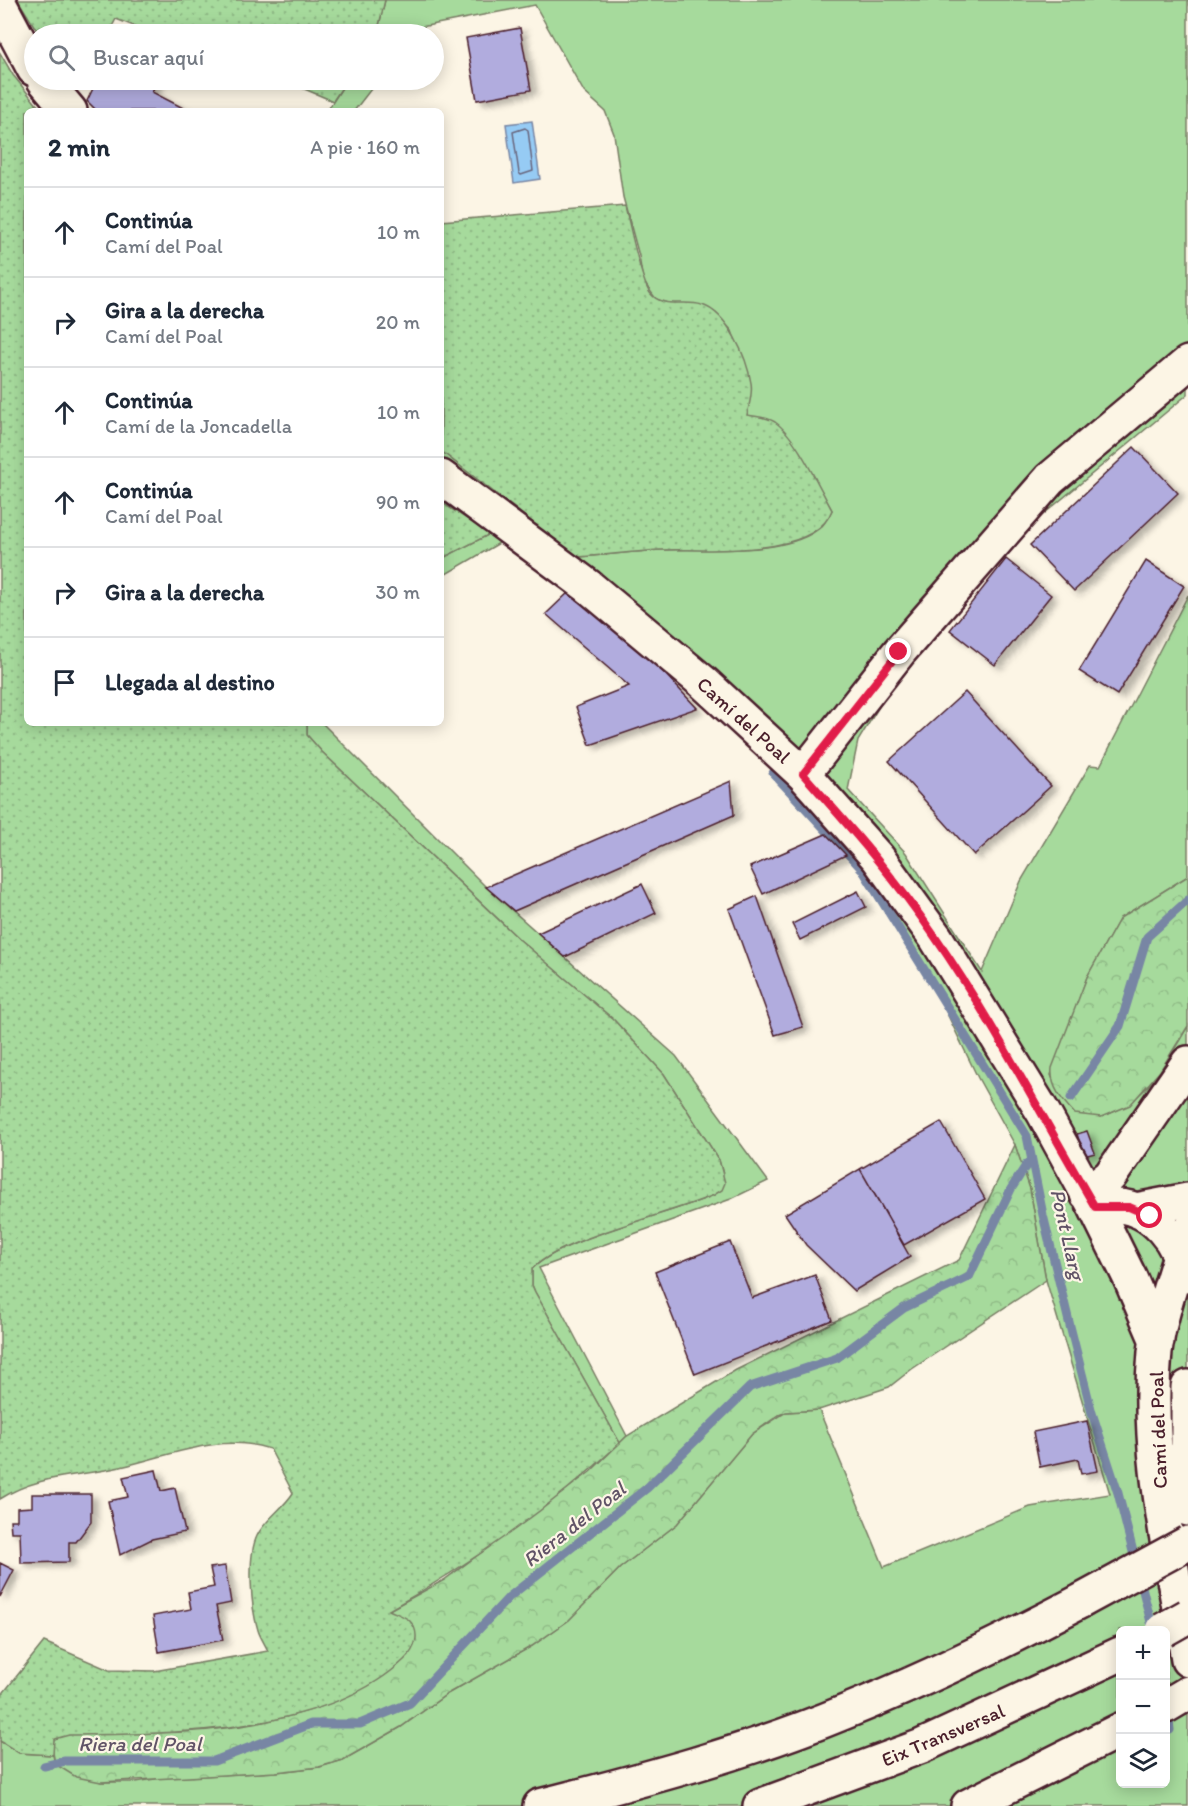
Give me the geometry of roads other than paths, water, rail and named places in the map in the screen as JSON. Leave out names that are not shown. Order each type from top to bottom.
[{"type":"main road","points":[[0,5],[24,50]]},
{"type":"main road","points":[[52,90],[67,108]]},
{"type":"main road","points":[[803,774],[899,652],[1050,479],[1188,363]]},
{"type":"main road","name":"Camí del Poal","points":[[444,479],[588,586],[703,682],[803,774],[878,858],[936,938],[1043,1112],[1091,1201],[1157,1341]]},
{"type":"main road","points":[[1188,1063],[1091,1201],[1137,1210],[1188,1200]]},
{"type":"main road","name":"Camí del Poal","points":[[1137,1210],[1150,1216],[1167,1234],[1184,1243]]},
{"type":"main road","name":"Camí del Poal","points":[[1184,1243],[1157,1341],[1153,1405],[1156,1472],[1188,1660]]},
{"type":"main road","name":"Camí del Poal","points":[[1184,1243],[1185,1286],[1174,1351],[1169,1429],[1173,1479],[1188,1509]]},
{"type":"main road","points":[[1188,1387],[1188,1487]]},
{"type":"main road","points":[[540,1806],[664,1774],[844,1713],[970,1659],[1188,1543]]},
{"type":"main road","points":[[1170,1626],[1188,1616]]},
{"type":"main road","name":"Eix Transversal","points":[[760,1806],[922,1746],[1113,1658]]},
{"type":"main road","points":[[1170,1704],[1188,1694]]},
{"type":"main road","points":[[968,1806],[1116,1732]]},
{"type":"water","points":[[532,121],[540,179],[514,183],[506,124]]},
{"type":"waterway","name":"Pont Llarg","points":[[773,773],[862,869],[1027,1136],[1043,1215],[1092,1413],[1118,1493],[1152,1626]]},
{"type":"waterway","name":"Riera del Poal","points":[[1071,1098],[1120,1026],[1147,937],[1188,900]]},
{"type":"waterway","name":"Riera del Poal","points":[[44,1766],[65,1761],[214,1761],[311,1724],[360,1724],[410,1703],[509,1597],[647,1488],[750,1387],[837,1358],[904,1308],[969,1277],[1011,1189],[1027,1164]]}]
